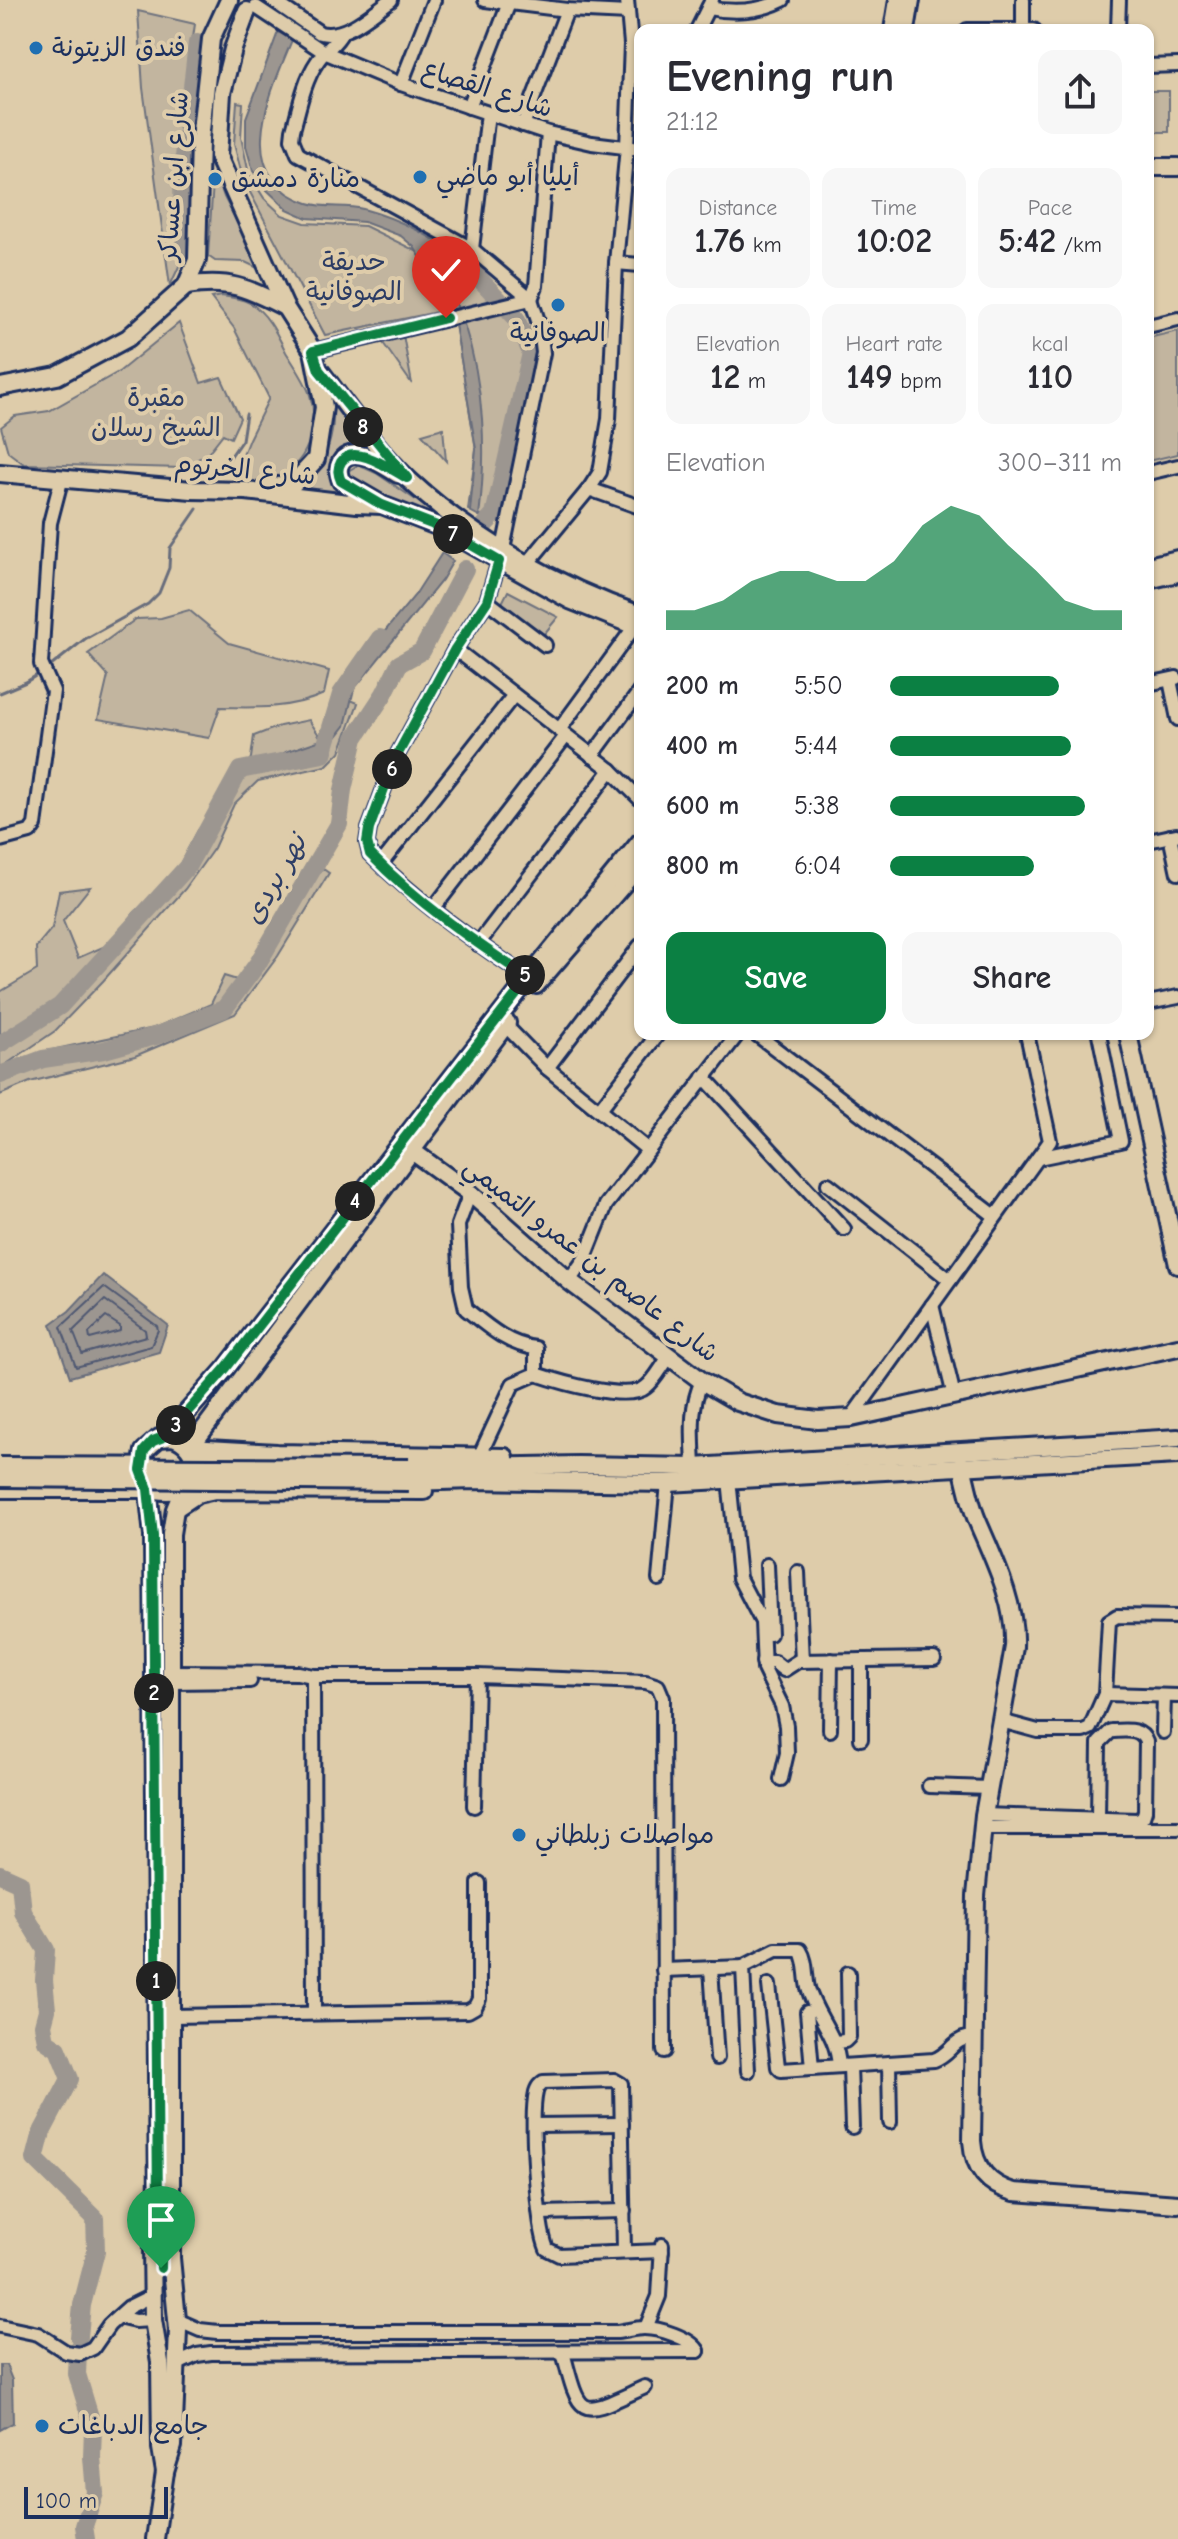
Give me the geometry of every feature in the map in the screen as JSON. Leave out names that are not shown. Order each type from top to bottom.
[{"type":"main road","points":[[230,0],[238,9],[259,5]]},
{"type":"main road","name":"شارع ابن عساكر","points":[[0,387],[57,376],[128,338],[186,286],[197,260],[200,140],[211,39],[230,0]]},
{"type":"main road","points":[[894,24],[898,0]]},
{"type":"main road","points":[[907,24],[911,0]]},
{"type":"main road","points":[[246,491],[294,483],[316,459],[324,407],[313,351],[285,307],[218,156],[222,93],[233,49],[259,5]]},
{"type":"main road","points":[[1154,167],[1178,167]]},
{"type":"main road","points":[[186,286],[213,282],[247,288],[285,307]]},
{"type":"main road","points":[[319,370],[407,478],[439,506],[501,555],[528,563],[634,621]]},
{"type":"main road","points":[[382,505],[341,481],[339,467],[344,459],[352,454],[362,455],[407,478]]},
{"type":"main road","name":"شارع الخرتوم","points":[[3,469],[192,490],[246,491],[382,505],[501,555],[570,600],[634,622]]},
{"type":"main road","points":[[1154,565],[1178,559]]},
{"type":"main road","points":[[1154,579],[1178,573]]},
{"type":"main road","points":[[190,1448],[529,978],[634,849]]},
{"type":"main road","points":[[165,2472],[161,2448],[160,2362],[153,2320],[152,2246],[158,2213],[153,1536],[141,1457],[147,1445],[166,1436],[226,1368],[536,986],[634,878]]},
{"type":"main road","points":[[1129,1040],[1178,1265]]},
{"type":"main road","name":"شارع عاصم بن عمرو التميمي","points":[[407,1148],[470,1193],[569,1281],[702,1381],[738,1402],[778,1415],[818,1420],[851,1418],[1178,1347]]},
{"type":"main road","points":[[208,1424],[214,1439],[228,1449]]},
{"type":"main road","points":[[155,2539],[165,2472],[173,2446],[178,2346],[171,2258],[171,1534],[175,1509],[195,1468],[190,1448],[180,1439],[166,1436]]},
{"type":"main road","points":[[0,1478],[409,1475],[578,1465],[694,1467],[1178,1438]]},
{"type":"main road","points":[[190,1448],[277,1453],[480,1455],[578,1465]]},
{"type":"main road","points":[[0,1466],[668,1483],[1178,1455]]},
{"type":"main road","points":[[962,1465],[976,1517],[995,1561],[1015,1630],[983,1822],[974,1928],[973,2152],[987,2178],[1014,2192],[1178,2204]]},
{"type":"main road","points":[[175,1509],[197,1494],[215,1490],[516,1491],[608,1481]]},
{"type":"main road","points":[[0,1489],[148,1489],[171,1492],[185,1485]]},
{"type":"street","points":[[259,5],[320,33],[342,32],[391,0]]},
{"type":"street","points":[[401,84],[434,0]]},
{"type":"street","points":[[485,0],[567,10],[628,6],[634,39]]},
{"type":"street","points":[[700,24],[710,4],[750,11],[783,0]]},
{"type":"street","points":[[1023,0],[1027,24]]},
{"type":"street","points":[[1118,24],[1119,0]]},
{"type":"street","points":[[469,107],[509,3]]},
{"type":"street","name":"شارع القصاع","points":[[259,5],[324,52],[401,84],[548,133],[634,148]]},
{"type":"street","points":[[523,125],[567,10]]},
{"type":"street","points":[[342,32],[338,41],[324,52],[310,75],[295,123],[292,139],[295,149],[307,161],[409,212],[472,249],[531,299],[540,327],[543,353],[501,555],[487,601],[455,649],[395,759],[369,829],[368,848],[381,864],[433,909],[529,978]]},
{"type":"street","points":[[1154,66],[1178,65]]},
{"type":"street","points":[[472,249],[488,113]]},
{"type":"street","points":[[531,299],[536,286],[548,133]]},
{"type":"street","points":[[528,563],[600,472],[609,419],[616,263],[634,148]]},
{"type":"street","points":[[616,263],[634,264]]},
{"type":"street","points":[[313,351],[531,299]]},
{"type":"street","points":[[1154,325],[1178,319]]},
{"type":"street","points":[[1154,472],[1178,466]]},
{"type":"street","points":[[0,840],[30,832],[35,825],[53,691],[41,664],[50,523],[62,477]]},
{"type":"street","points":[[589,489],[634,505]]},
{"type":"street","points":[[487,601],[545,645]]},
{"type":"street","points":[[433,909],[563,733],[634,629]]},
{"type":"street","points":[[455,649],[611,770],[634,793]]},
{"type":"street","points":[[1154,683],[1174,679],[1178,719]]},
{"type":"street","points":[[381,864],[514,695]]},
{"type":"street","points":[[592,756],[634,699]]},
{"type":"street","points":[[478,944],[611,770]]},
{"type":"street","points":[[1154,840],[1174,835],[1178,873]]},
{"type":"street","points":[[547,1068],[634,954]]},
{"type":"street","points":[[1154,1002],[1178,997]]},
{"type":"street","points":[[505,1025],[547,1068],[648,1150]]},
{"type":"street","points":[[599,1110],[653,1040]]},
{"type":"street","points":[[569,1281],[584,1260],[606,1205],[733,1040]]},
{"type":"street","points":[[764,1040],[995,1216]]},
{"type":"street","points":[[851,1418],[1050,1141],[1028,1040]]},
{"type":"street","points":[[1038,1158],[1121,1141],[1100,1040]]},
{"type":"street","points":[[704,1077],[844,1229]]},
{"type":"street","points":[[828,1184],[950,1280]]},
{"type":"street","points":[[470,1193],[458,1225],[461,1287],[466,1309],[507,1339],[520,1346],[536,1348],[536,1374]]},
{"type":"street","points":[[932,1305],[954,1396]]},
{"type":"street","points":[[480,1455],[513,1384],[536,1374],[584,1389],[638,1392],[646,1387],[669,1357]]},
{"type":"street","points":[[694,1467],[693,1415],[702,1381]]},
{"type":"street","points":[[729,1479],[739,1578],[762,1622],[768,1662]]},
{"type":"street","points":[[659,1579],[668,1483]]},
{"type":"street","points":[[767,1565],[766,1675],[782,1706],[786,1726],[787,1753],[781,1779]]},
{"type":"street","points":[[798,1572],[802,1661]]},
{"type":"street","points":[[1001,1721],[1038,1731],[1083,1731],[1095,1721],[1105,1694],[1109,1621],[1117,1616],[1178,1617]]},
{"type":"street","points":[[768,1662],[784,1670],[794,1662],[802,1661],[934,1659]]},
{"type":"street","points":[[830,1730],[831,1660]]},
{"type":"street","points":[[861,1660],[861,1739]]},
{"type":"street","points":[[171,1677],[298,1680],[313,1676],[477,1676],[653,1683],[661,1692],[664,2051]]},
{"type":"street","points":[[313,1676],[314,2012]]},
{"type":"street","points":[[474,1806],[477,1676]]},
{"type":"street","points":[[1105,1694],[1178,1696]]},
{"type":"street","points":[[1163,1732],[1164,1696]]},
{"type":"street","points":[[983,1822],[1098,1818],[1137,1820],[1143,1817],[1144,1735],[1111,1731],[1099,1743],[1098,1818]]},
{"type":"street","points":[[929,1786],[989,1788]]},
{"type":"street","points":[[983,1822],[1178,1828]]},
{"type":"street","points":[[171,2016],[472,2010],[479,1999],[479,1883]]},
{"type":"street","points":[[663,1970],[743,1967],[776,1950],[800,1950],[804,1954],[810,1993],[844,2066],[852,2127]]},
{"type":"street","points":[[743,1967],[748,2071]]},
{"type":"street","points":[[711,1968],[717,2058]]},
{"type":"street","points":[[835,2042],[847,2040],[849,2035],[848,1973]]},
{"type":"street","points":[[769,1985],[778,2067],[784,2071],[938,2059],[955,2042],[973,2037]]},
{"type":"street","points":[[807,2012],[812,2068]]},
{"type":"street","points":[[889,2063],[890,2122]]},
{"type":"street","points":[[624,2252],[622,2086],[614,2080],[543,2082],[536,2091],[535,2125],[544,2243],[552,2253],[624,2252],[662,2248],[659,2296],[646,2328]]},
{"type":"street","points":[[535,2125],[622,2124]]},
{"type":"street","points":[[540,2213],[624,2211]]},
{"type":"street","points":[[0,2326],[38,2334],[66,2352],[80,2354],[93,2348],[118,2317],[135,2303],[153,2295]]},
{"type":"street","points":[[118,2317],[135,2321],[153,2320]]},
{"type":"street","points":[[175,2365],[197,2355],[243,2353],[698,2351],[696,2345],[688,2341],[646,2328],[617,2332],[244,2332],[200,2330],[177,2320]]},
{"type":"street","points":[[243,2353],[244,2332]]},
{"type":"street","points":[[563,2352],[573,2394],[586,2407],[600,2407],[645,2387]]},
{"type":"green space","points":[[138,11],[195,24],[181,121],[178,167],[187,249],[170,286],[143,88]]},
{"type":"green space","points":[[1154,91],[1169,91],[1169,132],[1154,132]]},
{"type":"green space","name":"حديقة الصوفانية","points":[[237,102],[243,103],[241,137],[249,174],[264,198],[282,215],[305,223],[365,226],[475,280],[505,311],[518,335],[525,363],[492,521],[468,510],[476,449],[455,324],[447,310],[325,335],[243,179],[234,144]]},
{"type":"green space","points":[[214,167],[224,197],[262,270],[245,262],[215,261],[208,256]]},
{"type":"green space","points":[[221,296],[246,301],[262,313],[310,395],[313,420],[308,444],[296,464],[271,480],[233,480],[269,398],[234,328],[211,298]]},
{"type":"green space","name":"مقبرة الشيخ رسلان","points":[[179,323],[201,383],[221,377],[240,418],[231,438],[223,434],[208,453],[183,468],[24,464],[8,452],[1,427],[15,416],[49,411],[120,371]]},
{"type":"green space","points":[[1178,331],[1178,454],[1154,460],[1154,337]]},
{"type":"green space","points":[[403,335],[412,384],[381,340]]},
{"type":"green space","points":[[332,398],[369,450],[331,467],[331,482],[342,495],[288,490],[312,474],[326,452],[333,426]]},
{"type":"green space","points":[[443,428],[446,461],[422,434]]},
{"type":"green space","points":[[358,465],[376,473],[432,511],[431,514],[358,487],[349,479],[348,471]]},
{"type":"green space","points":[[508,591],[558,617],[540,639],[500,607]]},
{"type":"green space","points":[[189,610],[229,643],[329,671],[324,694],[286,705],[220,707],[209,738],[98,719],[108,676],[88,654],[136,619],[161,618]]},
{"type":"green space","points":[[346,698],[358,703],[340,752],[326,766],[258,781],[234,804],[214,848],[185,889],[55,1031],[5,1065],[42,1052],[154,1028],[211,1004],[224,976],[237,980],[256,956],[310,860],[329,873],[278,956],[235,1014],[135,1056],[30,1082],[0,1095],[0,992],[37,970],[36,947],[52,928],[59,891],[90,887],[63,921],[78,958],[110,944],[134,913],[175,873],[198,830],[238,781],[251,758],[254,736],[309,720],[319,735]]},
{"type":"water","points":[[278,32],[292,40],[267,107],[262,131],[263,153],[269,173],[284,190],[308,203],[363,209],[401,222],[435,240],[498,289],[516,309],[531,333],[536,350],[534,368],[502,500],[494,515],[531,353],[516,318],[477,276],[431,250],[453,295],[476,370],[483,443],[479,516],[470,511],[476,449],[455,324],[436,282],[414,247],[401,236],[364,222],[307,218],[287,209],[253,171],[246,146],[246,118]]},
{"type":"water","points":[[442,553],[453,561],[442,580],[354,689],[345,726],[323,754],[257,767],[288,751],[327,738],[341,694],[370,649],[415,595]]},
{"type":"water","points":[[103,1275],[168,1325],[159,1352],[70,1377],[51,1324],[69,1311]]},
{"type":"water","points":[[0,2365],[6,2365],[12,2380],[13,2423],[0,2430]]},
{"type":"waterway","points":[[183,249],[182,175],[197,43]]},
{"type":"waterway","name":"نهر بردى","points":[[468,270],[516,318],[531,353],[494,515],[482,528]]},
{"type":"waterway","points":[[224,466],[242,440],[246,414]]},
{"type":"waterway","points":[[51,666],[85,639],[148,604],[159,593],[169,568],[170,548],[197,509]]},
{"type":"waterway","name":"نهر بردى","points":[[0,1075],[43,1059],[104,1050],[155,1036],[224,1009],[258,963],[339,824],[355,738],[384,694],[399,664],[422,651],[465,569]]},
{"type":"waterway","name":"نهر بردى","points":[[0,1044],[60,1006],[187,867],[240,770],[323,754],[341,694],[380,638]]},
{"type":"waterway","points":[[0,693],[37,675]]},
{"type":"waterway","name":"نهر بردى","points":[[0,1874],[20,1883],[23,1912],[46,1950],[44,1980],[47,2010],[43,2025],[46,2041],[58,2049],[70,2079],[42,2132],[35,2159],[95,2218],[96,2251],[82,2305],[79,2337]]},
{"type":"waterway","name":"نهر بردى","points":[[78,2353],[77,2374],[93,2427],[95,2493],[84,2526],[86,2539]]},
{"type":"place","name":"فندق الزيتونة","points":[[36,48]]},
{"type":"place","name":"أيليا أبو ماضي","points":[[420,177]]},
{"type":"place","name":"منارة دمشق","points":[[215,179]]},
{"type":"place","name":"الصوفانية","points":[[558,305]]},
{"type":"place","name":"مواصلات زبلطاني","points":[[519,1835]]},
{"type":"place","name":"جامع الدباغات","points":[[42,2426]]},
{"type":"route","points":[[161,2268],[158,2213],[153,1520],[141,1470],[141,1457],[147,1445],[166,1436],[226,1368],[529,978],[433,909],[370,854],[367,842],[395,759],[455,649],[487,601],[499,561],[442,528],[382,505],[341,481],[339,467],[352,454],[369,458],[407,478],[319,370],[313,351],[446,318]]}]
